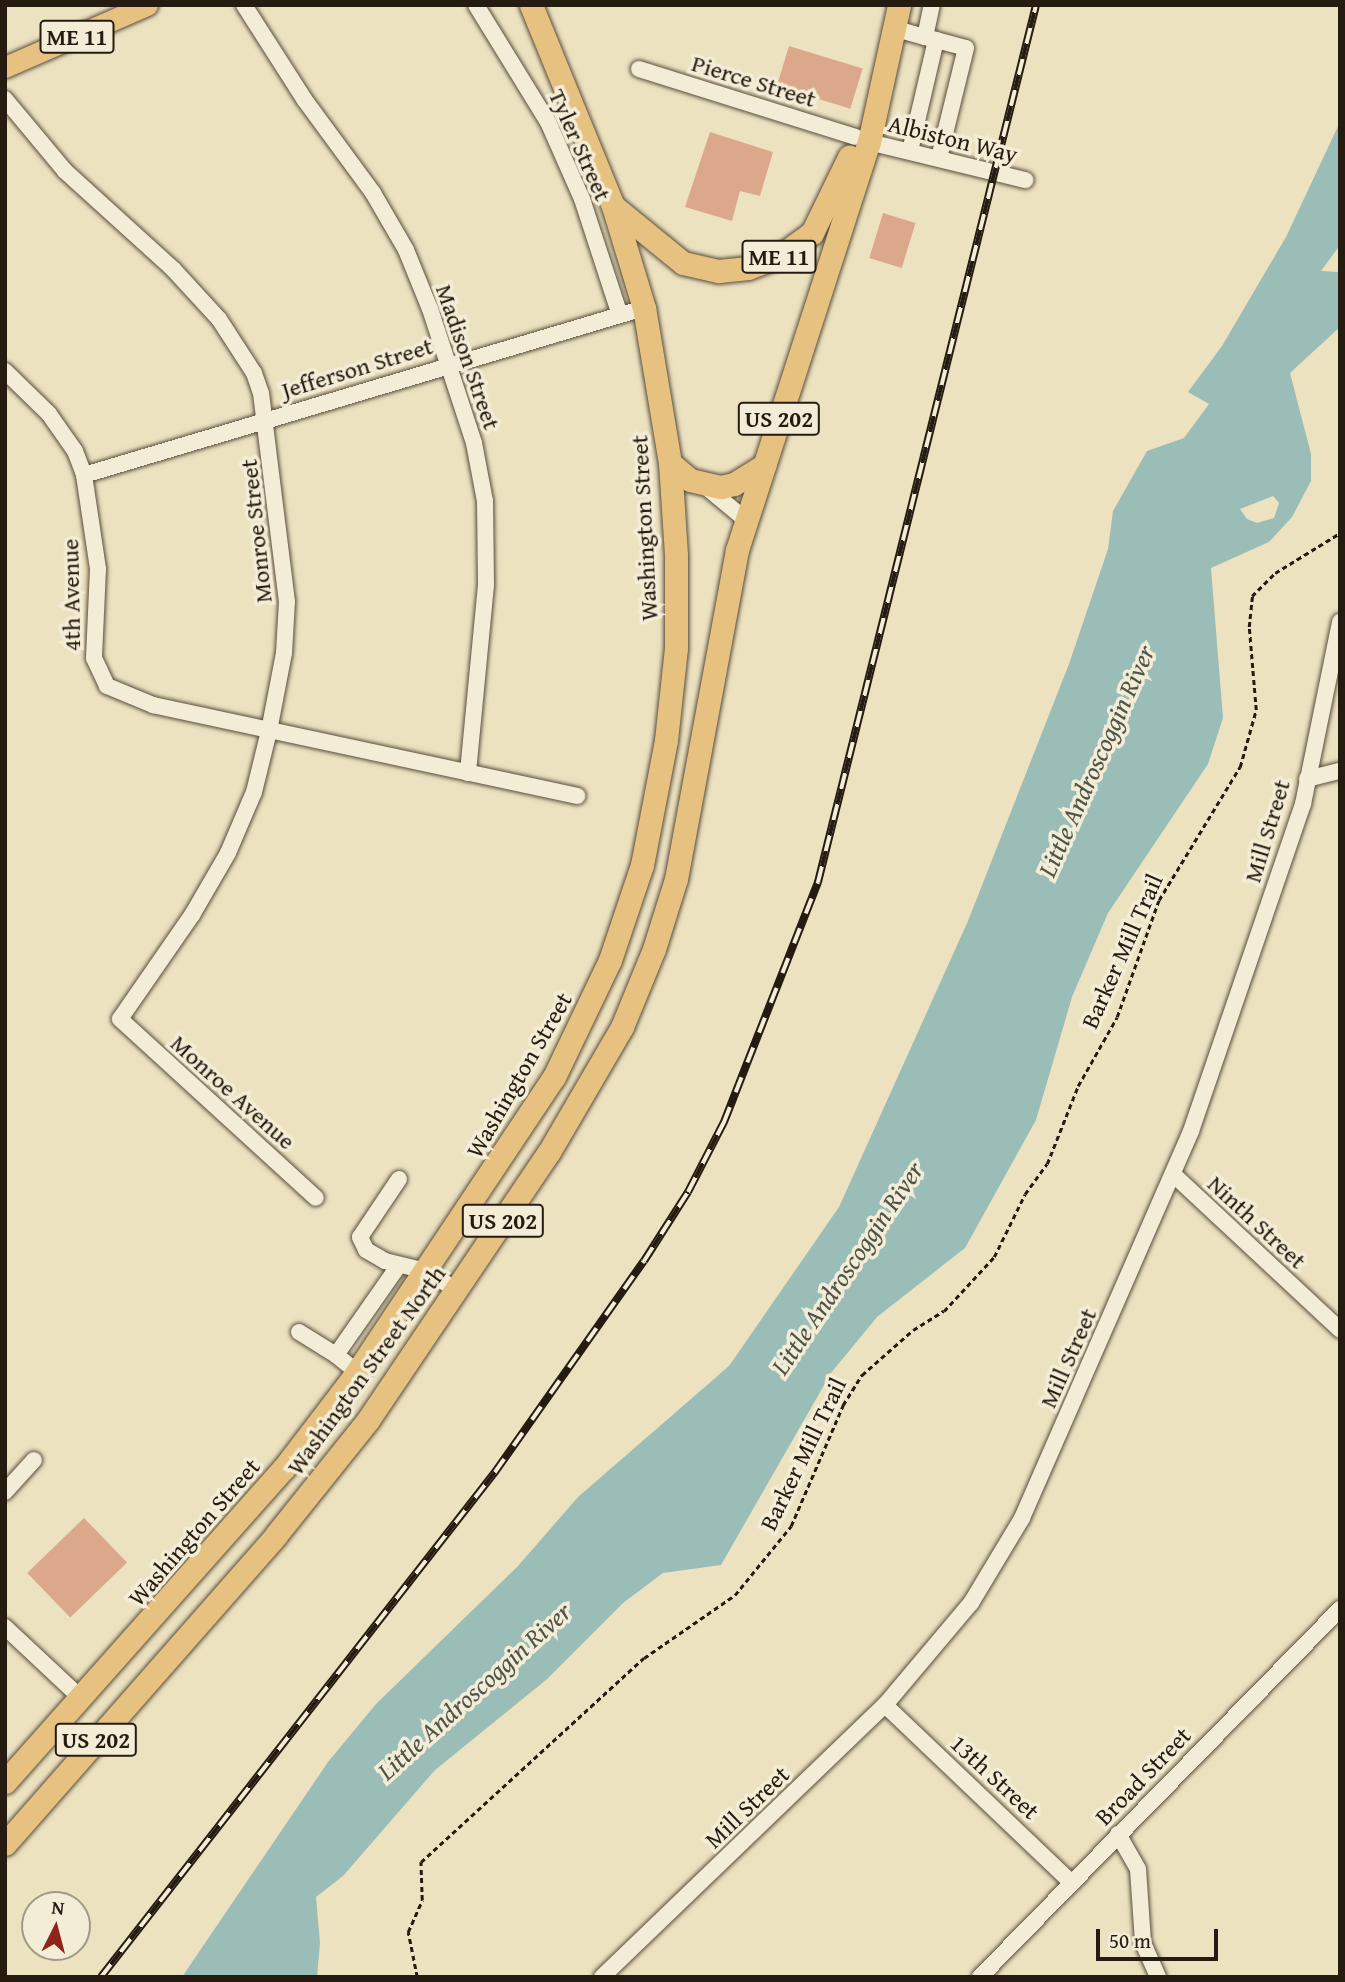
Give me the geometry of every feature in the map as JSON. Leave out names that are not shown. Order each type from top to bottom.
[{"type":"highway","name":"Washington Street","points":[[5,1782],[284,1468],[357,1372],[515,1140],[580,1030],[610,960],[642,865],[665,752],[676,648],[676,555],[670,463],[644,308],[613,206],[531,5]]},
{"type":"highway","points":[[893,28],[899,5]]},
{"type":"highway","name":"ME 11","points":[[613,206],[683,263],[719,271],[757,265],[795,247],[812,233],[862,139],[893,28]]},
{"type":"highway","name":"US 202","points":[[746,520],[862,139]]},
{"type":"highway","points":[[670,463],[705,486],[734,484],[764,465]]},
{"type":"highway","name":"Washington Street North","points":[[5,1844],[312,1491],[456,1290],[549,1152],[622,1027],[654,949],[676,879],[723,611],[746,520]]},
{"type":"main road","name":"ME 11","points":[[5,67],[147,5]]},
{"type":"street","name":"Madison Street","points":[[244,5],[304,99],[385,211],[416,274],[449,364],[482,478],[486,527],[484,616],[468,773]]},
{"type":"street","name":"Tyler Street","points":[[476,5],[548,122],[582,199],[620,315]]},
{"type":"street","points":[[910,151],[930,38],[932,5]]},
{"type":"street","points":[[893,28],[966,48],[939,158]]},
{"type":"street","name":"Pierce Street","points":[[639,69],[862,139]]},
{"type":"street","name":"Monroe Street","points":[[5,99],[24,127],[65,171],[173,269],[219,319],[254,373],[268,419],[288,601],[284,653],[254,792],[228,853],[192,915],[120,1019]]},
{"type":"street","name":"Albiston Way","points":[[862,139],[1026,180]]},
{"type":"street","name":"Jefferson Street","points":[[84,475],[644,308]]},
{"type":"street","name":"4th Avenue","points":[[5,371],[49,414],[75,451],[84,475],[98,569],[93,646],[102,678],[134,700],[269,731]]},
{"type":"street","points":[[705,486],[746,520]]},
{"type":"street","name":"Mill Street","points":[[601,1977],[885,1705],[971,1603],[1022,1518],[1174,1175],[1287,854],[1307,779],[1340,622]]},
{"type":"street","points":[[269,731],[577,796]]},
{"type":"street","points":[[1307,779],[1340,771]]},
{"type":"street","name":"Monroe Avenue","points":[[120,1019],[316,1199]]},
{"type":"street","name":"Ninth Street","points":[[1174,1175],[1340,1330]]},
{"type":"street","points":[[398,1179],[360,1237],[366,1250],[399,1265],[426,1271],[456,1290]]},
{"type":"street","points":[[336,1354],[399,1265]]},
{"type":"street","points":[[299,1332],[336,1354],[357,1372]]},
{"type":"street","points":[[5,1492],[34,1460]]},
{"type":"street","name":"Broad Street","points":[[980,1977],[1340,1609]]},
{"type":"street","points":[[5,1627],[81,1698]]},
{"type":"street","name":"13th Street","points":[[885,1705],[1072,1883]]},
{"type":"street","points":[[1118,1834],[1138,1869],[1143,1943],[1158,1977]]},
{"type":"path","name":"Barker Mill Trail","points":[[417,1977],[408,1932],[422,1900],[421,1861],[644,1658],[735,1594],[791,1526],[843,1405],[862,1376],[913,1330],[944,1311],[994,1257],[1025,1194],[1047,1164],[1077,1086],[1117,1017],[1159,900],[1240,767],[1256,710],[1248,609],[1252,596],[1275,573],[1340,533]]},
{"type":"water","name":"Little Androscoggin River","points":[[1340,122],[1340,245],[1321,271],[1340,272],[1340,327],[1290,373],[1311,454],[1311,481],[1292,517],[1269,542],[1211,568],[1223,718],[1208,764],[1108,913],[1072,997],[1036,1120],[965,1248],[877,1317],[831,1373],[721,1565],[663,1573],[623,1603],[546,1680],[435,1770],[343,1876],[316,1897],[320,1943],[317,1977],[182,1977],[328,1762],[376,1704],[518,1566],[578,1497],[729,1366],[839,1207],[968,921],[1069,664],[1108,549],[1113,511],[1147,451],[1184,438],[1209,404],[1188,392],[1222,346],[1286,237]],"holes":[[[1273,496],[1279,503],[1274,518],[1257,523],[1247,519],[1240,509]]]},
{"type":"building","points":[[789,46],[863,69],[850,109],[777,86]]},
{"type":"building","points":[[710,132],[773,152],[760,196],[740,191],[732,221],[685,207]]},
{"type":"building","points":[[883,213],[916,223],[902,268],[869,258]]},
{"type":"building","points":[[84,1518],[127,1563],[70,1617],[27,1573]]},
{"type":"railway","points":[[101,1977],[495,1472],[644,1261],[688,1192],[724,1122],[818,882],[1036,5]]}]
